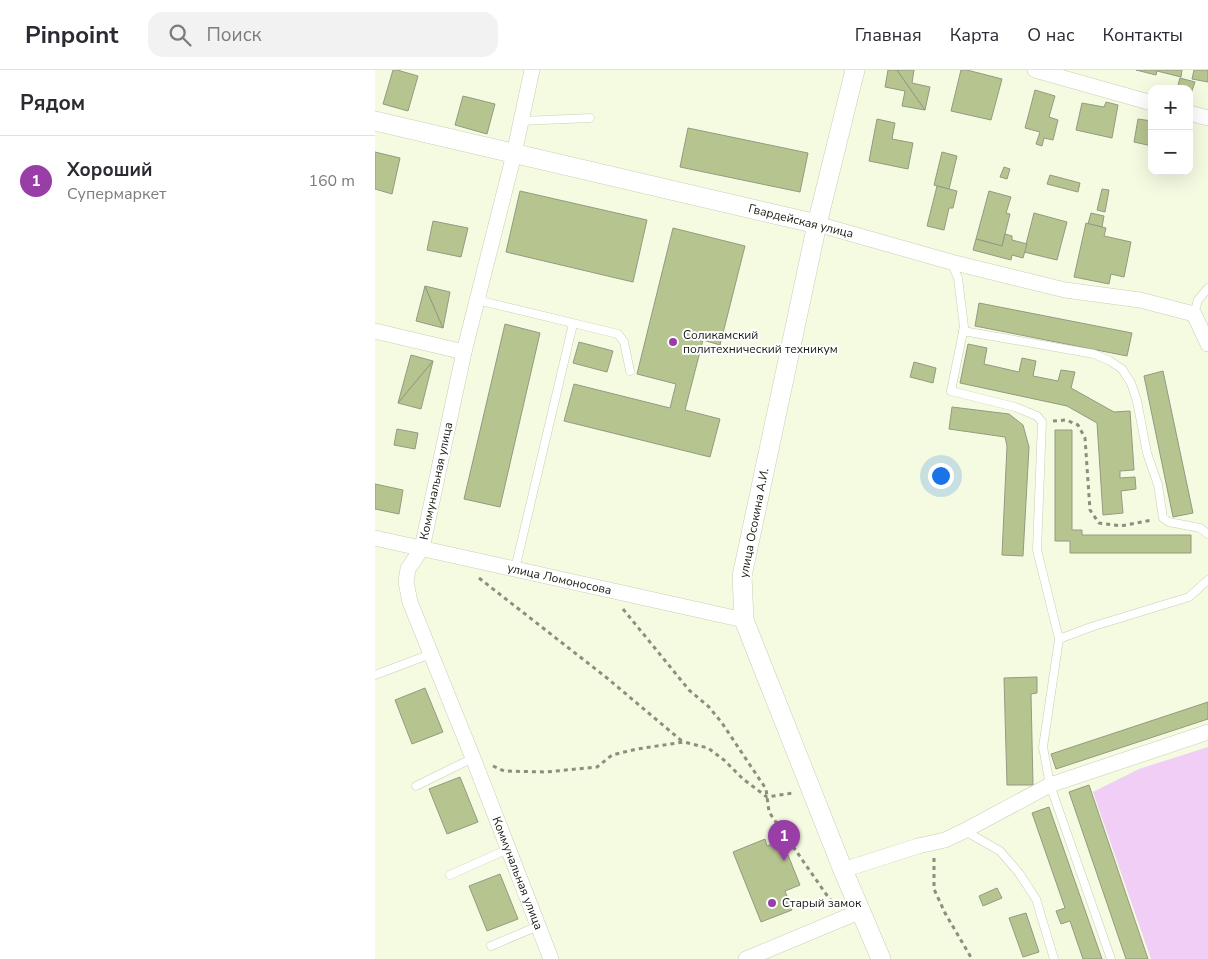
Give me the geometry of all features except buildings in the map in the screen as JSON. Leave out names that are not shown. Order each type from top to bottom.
[{"type":"street","name":"Коммунальная улица","points":[[532,70],[514,154],[464,352],[422,548],[408,569],[407,582],[410,602],[551,959]]},
{"type":"street","name":"улица Осокина А.И.","points":[[855,70],[817,224],[742,576],[744,620],[843,870],[853,914],[881,959]]},
{"type":"street","points":[[1035,70],[1148,101]]},
{"type":"street","points":[[1193,114],[1208,118]]},
{"type":"street","name":"Гвардейская улица","points":[[375,121],[817,224],[951,262],[1065,290],[1140,300],[1194,314]]},
{"type":"street","points":[[1194,314],[1208,344]]},
{"type":"street","points":[[375,331],[464,352]]},
{"type":"street","name":"улица Ломоносова","points":[[375,538],[744,620]]},
{"type":"street","points":[[843,870],[918,846],[945,840],[1050,785],[1208,732]]},
{"type":"street","points":[[746,959],[853,914]]},
{"type":"lane","points":[[521,121],[589,118]]},
{"type":"lane","points":[[951,262],[958,278],[964,327],[951,391],[1015,407],[1037,416],[1042,422],[1037,550],[1059,639],[1043,747],[1050,785],[1111,959]]},
{"type":"lane","points":[[1194,314],[1198,300],[1208,288]]},
{"type":"lane","points":[[477,300],[618,334],[625,342],[630,371]]},
{"type":"lane","points":[[515,569],[573,324]]},
{"type":"lane","points":[[963,331],[1094,354],[1122,369],[1131,383],[1137,401],[1147,453],[1158,485],[1163,518],[1169,522],[1200,528],[1208,534]]},
{"type":"lane","points":[[1059,639],[1091,626],[1189,597],[1208,580]]},
{"type":"lane","points":[[375,675],[431,654]]},
{"type":"lane","points":[[416,786],[473,758]]},
{"type":"lane","points":[[964,831],[1000,851],[1019,873],[1036,899],[1054,959]]},
{"type":"lane","points":[[450,875],[508,849]]},
{"type":"lane","points":[[491,946],[538,926]]},
{"type":"path","points":[[1042,422],[1066,420],[1078,425],[1085,438],[1090,510],[1099,523],[1121,526],[1163,518]]},
{"type":"path","points":[[479,578],[607,678],[683,742]]},
{"type":"path","points":[[606,590],[689,690],[709,707],[722,723],[766,788],[769,812],[826,894],[853,914]]},
{"type":"path","points":[[473,758],[504,771],[546,772],[597,767],[612,755],[683,742],[708,748],[767,797],[811,790]]},
{"type":"path","points":[[933,843],[934,889],[945,913],[972,959]]},
{"type":"shaded area","points":[[1208,747],[1208,959],[1151,959],[1093,792],[1139,769]]},
{"type":"place","name":"Соликамский политехнический техникум","points":[[673,342]]},
{"type":"place","name":"Хороший","points":[[784,861]]},
{"type":"place","name":"Старый замок","points":[[772,903]]}]
